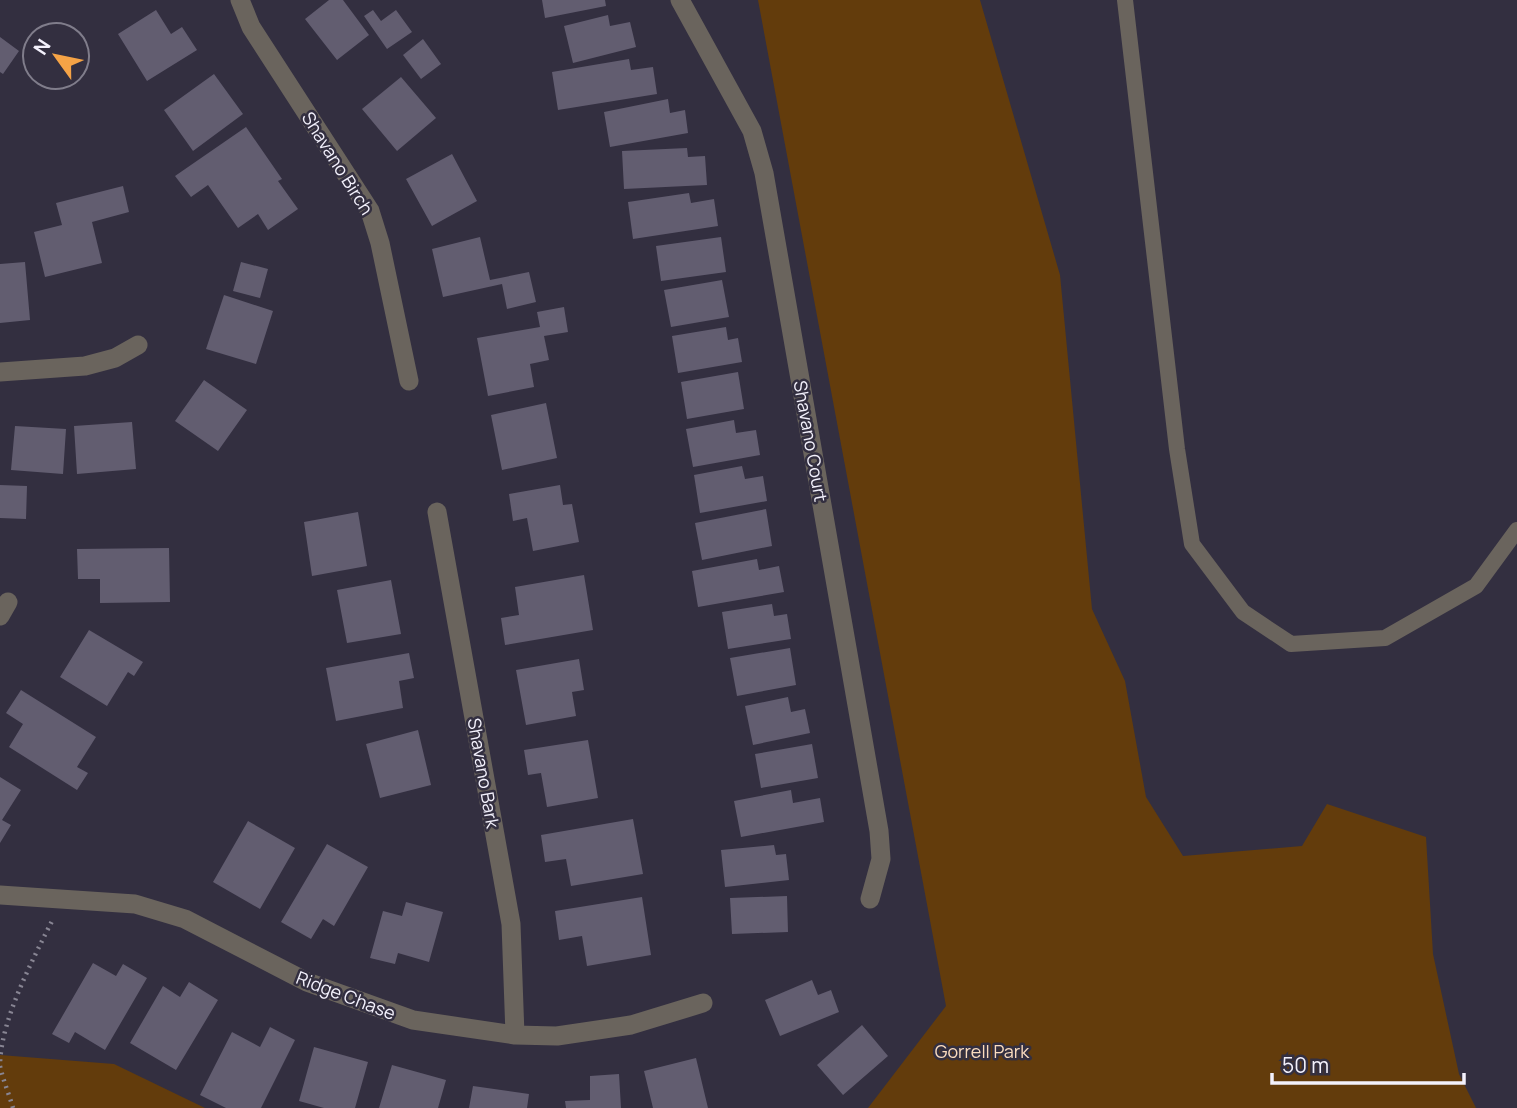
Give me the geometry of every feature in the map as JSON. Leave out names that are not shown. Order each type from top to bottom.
[{"type":"street","name":"Shavano Birch","points":[[240,0],[251,27],[370,211],[380,243],[409,381]]},
{"type":"street","name":"Shavano Court","points":[[680,0],[752,131],[764,173],[879,831],[881,859],[870,900]]},
{"type":"street","points":[[0,372],[85,366],[115,358],[138,345]]},
{"type":"street","name":"Shavano Bark","points":[[437,512],[511,924],[515,1035]]},
{"type":"street","name":"Ridge Chase","points":[[0,895],[135,904],[185,919],[307,982],[413,1020],[515,1035],[557,1036],[587,1033],[663,1017],[702,1003]]},
{"type":"lane","points":[[1125,0],[1177,449],[1192,544],[1243,612],[1292,643],[1385,638],[1476,586],[1517,530]]},
{"type":"path","points":[[13,1108],[0,1066],[0,1037],[17,990],[64,899]]},
{"type":"green space","name":"Gorrell Park","points":[[758,0],[980,0],[1060,275],[1092,609],[1125,681],[1146,797],[1183,856],[1302,846],[1327,804],[1426,837],[1433,954],[1459,1074],[1476,1108],[868,1108],[946,1006]]},
{"type":"green space","points":[[0,1055],[114,1064],[205,1108],[0,1108]]},
{"type":"building","points":[[329,0],[343,0],[369,35],[337,60],[305,19]]},
{"type":"building","points":[[542,0],[605,0],[606,6],[545,18]]},
{"type":"building","points":[[156,10],[171,34],[182,27],[197,50],[147,81],[118,34]]},
{"type":"building","points":[[373,10],[381,21],[396,10],[412,32],[387,49],[364,16]]},
{"type":"building","points":[[608,15],[610,26],[630,22],[636,47],[573,63],[564,26]]},
{"type":"building","points":[[0,37],[19,51],[3,74],[0,72]]},
{"type":"building","points":[[423,39],[441,64],[421,79],[403,55]]},
{"type":"building","points":[[629,59],[631,70],[653,67],[657,94],[558,110],[552,72]]},
{"type":"building","points":[[214,74],[243,114],[193,151],[164,110]]},
{"type":"building","points":[[401,77],[436,118],[397,151],[362,109]]},
{"type":"building","points":[[668,99],[670,113],[685,110],[688,133],[610,147],[604,112]]},
{"type":"building","points":[[246,127],[282,179],[278,181],[298,209],[268,230],[258,214],[238,228],[208,185],[191,197],[175,176]]},
{"type":"building","points":[[687,148],[688,157],[705,156],[707,185],[624,189],[622,151]]},
{"type":"building","points":[[452,154],[477,201],[432,226],[406,179]]},
{"type":"building","points":[[123,186],[129,212],[92,222],[102,263],[45,277],[34,232],[62,225],[56,203]]},
{"type":"building","points":[[689,193],[691,203],[714,199],[718,226],[633,239],[628,202]]},
{"type":"building","points":[[480,237],[490,280],[529,272],[536,302],[507,309],[502,284],[443,297],[432,249]]},
{"type":"building","points":[[721,237],[726,272],[661,281],[656,246]]},
{"type":"building","points":[[25,262],[30,320],[0,323],[0,264]]},
{"type":"building","points":[[241,262],[268,269],[260,298],[233,291]]},
{"type":"building","points":[[722,280],[729,317],[671,327],[664,290]]},
{"type":"building","points":[[224,295],[273,311],[256,364],[206,349]]},
{"type":"building","points":[[564,307],[568,332],[544,336],[549,360],[530,364],[534,387],[488,396],[477,338],[540,327],[537,312]]},
{"type":"building","points":[[726,327],[728,340],[738,338],[742,362],[678,373],[672,336]]},
{"type":"building","points":[[738,372],[744,409],[687,419],[681,382]]},
{"type":"building","points":[[204,380],[247,410],[218,451],[175,421]]},
{"type":"building","points":[[546,403],[557,458],[502,470],[491,415]]},
{"type":"building","points":[[734,420],[736,433],[756,430],[760,455],[693,467],[686,429]]},
{"type":"building","points":[[132,422],[136,469],[77,474],[74,426]]},
{"type":"building","points":[[15,426],[66,429],[63,474],[11,470]]},
{"type":"building","points":[[742,466],[745,479],[763,476],[767,501],[700,513],[694,475]]},
{"type":"building","points":[[0,485],[27,486],[26,519],[0,518]]},
{"type":"building","points":[[560,485],[563,505],[572,504],[579,542],[533,551],[527,518],[513,521],[509,494]]},
{"type":"building","points":[[766,509],[772,546],[702,560],[695,523]]},
{"type":"building","points":[[358,512],[367,566],[312,576],[304,522]]},
{"type":"building","points":[[169,548],[170,602],[100,603],[100,579],[78,579],[77,549]]},
{"type":"building","points":[[757,559],[759,570],[779,566],[784,592],[698,607],[692,571]]},
{"type":"building","points":[[584,575],[593,630],[505,645],[501,618],[519,615],[515,587]]},
{"type":"building","points":[[391,580],[401,634],[347,643],[337,590]]},
{"type":"building","points":[[772,604],[774,616],[787,614],[791,639],[728,649],[722,612]]},
{"type":"building","points":[[89,630],[143,662],[134,676],[128,672],[107,706],[60,677]]},
{"type":"building","points":[[790,648],[796,685],[737,696],[730,658]]},
{"type":"building","points":[[409,653],[414,678],[399,681],[403,708],[336,721],[326,668]]},
{"type":"building","points":[[579,659],[584,690],[572,692],[576,716],[526,725],[516,670]]},
{"type":"building","points":[[21,690],[96,737],[77,767],[88,773],[77,790],[9,747],[23,724],[6,713]]},
{"type":"building","points":[[788,697],[791,712],[805,709],[810,733],[753,745],[745,706]]},
{"type":"building","points":[[418,730],[431,785],[380,798],[366,744]]},
{"type":"building","points":[[588,740],[598,798],[547,807],[541,773],[528,775],[524,750]]},
{"type":"building","points":[[812,744],[818,778],[761,788],[755,754]]},
{"type":"building","points":[[0,777],[21,790],[2,820],[11,825],[0,843]]},
{"type":"building","points":[[791,790],[793,803],[820,798],[824,822],[741,837],[734,801]]},
{"type":"building","points":[[633,819],[643,874],[571,886],[566,859],[545,862],[541,835]]},
{"type":"building","points":[[248,821],[295,848],[260,909],[213,882]]},
{"type":"building","points":[[327,844],[368,867],[334,926],[323,919],[311,939],[281,922]]},
{"type":"building","points":[[774,845],[776,855],[786,854],[789,880],[725,887],[721,850]]},
{"type":"building","points":[[787,896],[788,932],[732,934],[730,898]]},
{"type":"building","points":[[642,897],[651,955],[587,966],[582,936],[559,940],[555,911]]},
{"type":"building","points":[[406,902],[443,912],[429,962],[398,953],[395,964],[370,958],[383,911],[402,916]]},
{"type":"building","points":[[93,963],[116,976],[123,964],[147,978],[105,1050],[75,1032],[69,1043],[52,1034]]},
{"type":"building","points":[[812,980],[818,995],[831,990],[839,1012],[780,1036],[765,1000]]},
{"type":"building","points":[[189,982],[218,1000],[176,1070],[130,1043],[163,986],[180,997]]},
{"type":"building","points":[[862,1025],[888,1056],[843,1095],[817,1065]]},
{"type":"building","points":[[270,1027],[295,1040],[261,1108],[226,1108],[200,1095],[232,1032],[260,1047]]},
{"type":"building","points":[[314,1047],[368,1062],[355,1108],[324,1108],[299,1101]]},
{"type":"building","points":[[696,1058],[708,1108],[653,1108],[644,1071]]},
{"type":"building","points":[[392,1065],[446,1080],[438,1108],[379,1108]]},
{"type":"building","points":[[619,1074],[621,1108],[566,1108],[565,1101],[590,1100],[590,1076]]},
{"type":"building","points":[[473,1086],[529,1094],[527,1108],[469,1108]]}]
